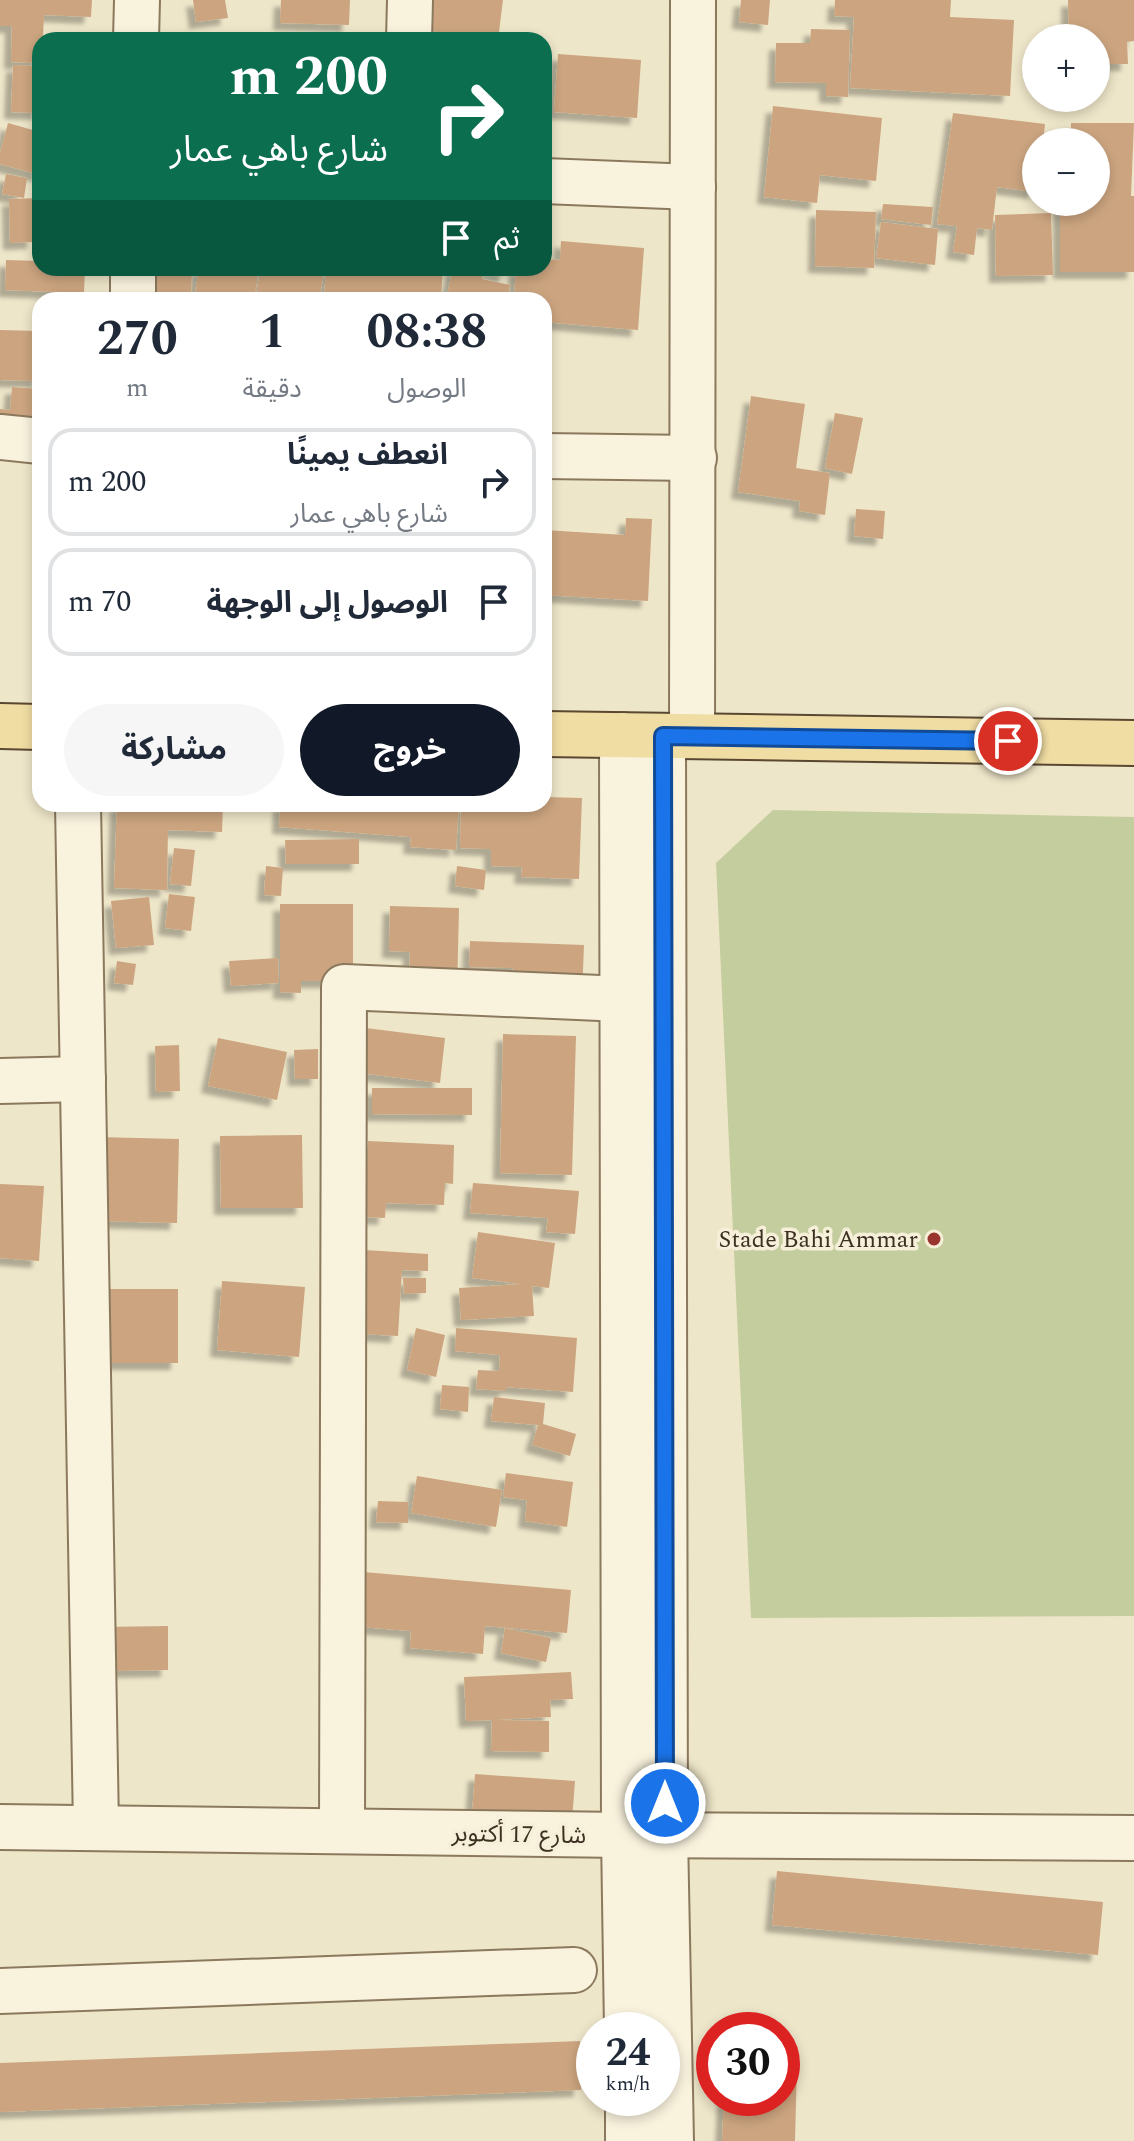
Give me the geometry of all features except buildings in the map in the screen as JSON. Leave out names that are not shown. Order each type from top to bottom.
[{"type":"main road","points":[[0,726],[32,727]]},
{"type":"main road","points":[[552,734],[1134,743]]},
{"type":"street","points":[[136,32],[137,0]]},
{"type":"street","points":[[409,32],[410,0]]},
{"type":"street","points":[[671,2141],[644,1835],[623,999],[694,458],[693,0]]},
{"type":"street","points":[[552,181],[693,187]]},
{"type":"street","points":[[0,437],[32,440]]},
{"type":"street","points":[[552,456],[694,458]]},
{"type":"street","points":[[629,2012],[644,1835],[659,736]]},
{"type":"street","points":[[78,812],[96,1827]]},
{"type":"street","points":[[342,1831],[344,987],[623,999]]},
{"type":"street","points":[[0,1081],[83,1079]]},
{"type":"street","name":"شارع 17 أكتوبر","points":[[0,1827],[1134,1838]]},
{"type":"street","points":[[0,1991],[574,1970]]},
{"type":"street","points":[[628,2116],[628,2141]]},
{"type":"green space","name":"Stade Bahi Ammar","points":[[773,810],[1134,817],[1134,1616],[751,1618],[716,863]]},
{"type":"place","name":"Stade Bahi Ammar","points":[[934,1239]]},
{"type":"route","points":[[665,1803],[663,736],[1008,741]]}]
